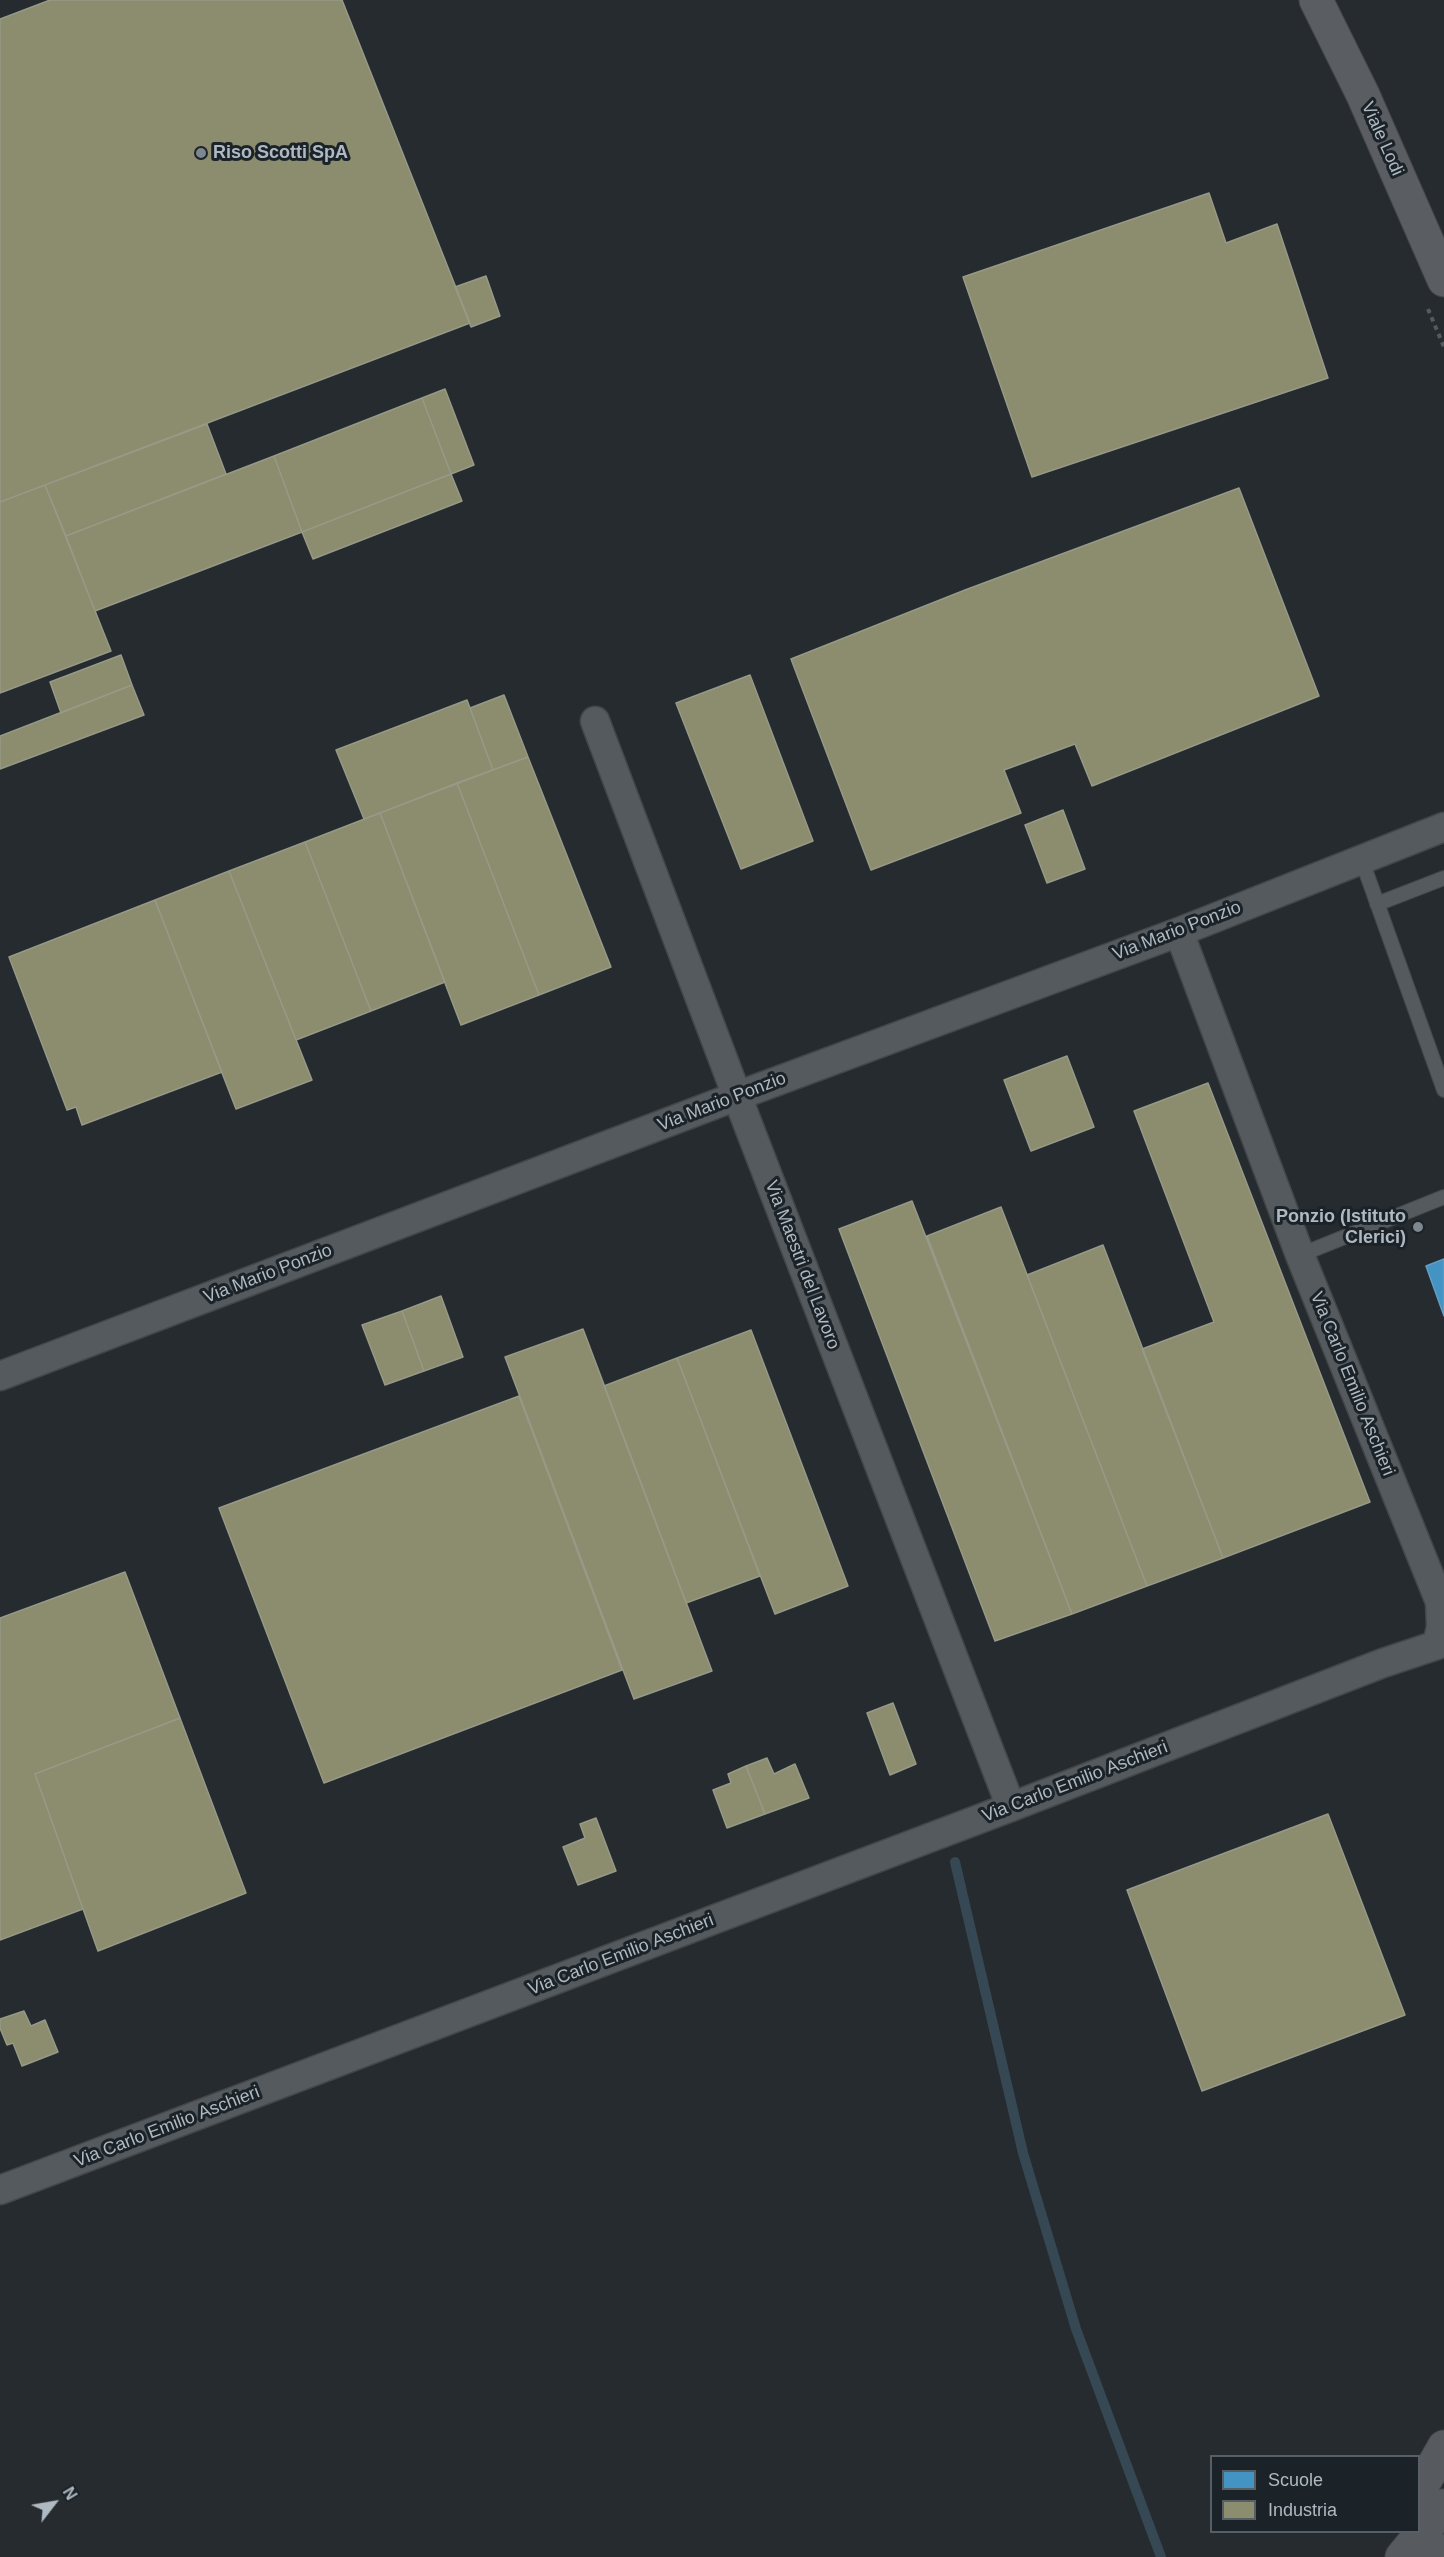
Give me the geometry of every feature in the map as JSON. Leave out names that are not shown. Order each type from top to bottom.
[{"type":"main road","points":[[1420,2491],[1444,2447]]},
{"type":"main road","points":[[1402,2557],[1444,2506]]},
{"type":"main road","points":[[1388,2557],[1400,2533]]},
{"type":"main road","points":[[1437,2557],[1444,2551]]},
{"type":"street","name":"Viale Lodi","points":[[1316,0],[1363,95],[1444,280]]},
{"type":"street","name":"Via Maestri del Lavoro","points":[[595,721],[1011,1807]]},
{"type":"street","name":"Via Mario Ponzio","points":[[0,1376],[737,1096],[1179,932],[1444,827]]},
{"type":"street","name":"Via Carlo Emilio Aschieri","points":[[0,2190],[1011,1807],[1383,1663],[1414,1655],[1437,1645],[1441,1627],[1440,1602],[1300,1255],[1179,932]]},
{"type":"lane","points":[[1361,858],[1444,1090]]},
{"type":"lane","points":[[1377,904],[1444,878]]},
{"type":"lane","points":[[1300,1255],[1444,1197]]},
{"type":"building: Scuole","points":[[1444,1259],[1444,1316],[1426,1266]]},
{"type":"building: Industria","name":"Riso Scotti SpA","points":[[50,0],[342,0],[470,323],[0,502],[0,19]]},
{"type":"building: Industria","points":[[1209,193],[1226,243],[1277,224],[1328,378],[1032,477],[963,277]]},
{"type":"building: Industria","points":[[486,276],[500,316],[471,327],[455,287]]},
{"type":"building: Industria","points":[[445,389],[474,465],[451,474],[422,398]]},
{"type":"building: Industria","points":[[422,398],[451,474],[302,532],[274,456]]},
{"type":"building: Industria","points":[[207,424],[226,474],[66,536],[45,485]]},
{"type":"building: Industria","points":[[274,456],[302,532],[95,611],[66,536]]},
{"type":"building: Industria","points":[[451,474],[462,501],[313,559],[302,532]]},
{"type":"building: Industria","points":[[45,485],[111,651],[0,693],[0,502]]},
{"type":"building: Industria","points":[[1239,488],[1319,696],[1092,786],[1075,744],[1004,770],[1021,813],[871,870],[791,659],[965,590]]},
{"type":"building: Industria","points":[[121,655],[132,685],[61,713],[50,682]]},
{"type":"building: Industria","points":[[750,675],[813,841],[741,869],[676,703]]},
{"type":"building: Industria","points":[[132,685],[144,715],[0,769],[0,736]]},
{"type":"building: Industria","points":[[504,695],[528,757],[493,770],[470,708]]},
{"type":"building: Industria","points":[[467,700],[493,770],[364,819],[336,750]]},
{"type":"building: Industria","points":[[528,757],[611,967],[539,995],[457,783]]},
{"type":"building: Industria","points":[[457,783],[539,995],[461,1025],[380,813]]},
{"type":"building: Industria","points":[[1063,810],[1085,869],[1047,883],[1025,825]]},
{"type":"building: Industria","points":[[380,813],[445,982],[371,1011],[305,842]]},
{"type":"building: Industria","points":[[305,842],[371,1011],[296,1040],[229,871]]},
{"type":"building: Industria","points":[[229,871],[312,1080],[236,1109],[155,900]]},
{"type":"building: Industria","points":[[155,900],[222,1072],[82,1125],[76,1107],[67,1110],[9,957]]},
{"type":"building: Industria","points":[[1067,1056],[1094,1127],[1031,1151],[1004,1080]]},
{"type":"building: Industria","points":[[1208,1083],[1370,1502],[1223,1558],[1142,1349],[1214,1322],[1134,1111]]},
{"type":"building: Industria","points":[[912,1201],[1072,1614],[995,1641],[839,1229]]},
{"type":"building: Industria","points":[[1001,1207],[1147,1586],[1072,1614],[927,1236]]},
{"type":"building: Industria","points":[[1103,1245],[1223,1558],[1147,1586],[1027,1275]]},
{"type":"building: Industria","points":[[441,1296],[463,1357],[424,1371],[402,1311]]},
{"type":"building: Industria","points":[[402,1311],[424,1371],[385,1385],[362,1325]]},
{"type":"building: Industria","points":[[583,1329],[712,1671],[634,1699],[505,1357]]},
{"type":"building: Industria","points":[[751,1330],[848,1586],[775,1614],[677,1358]]},
{"type":"building: Industria","points":[[677,1358],[760,1576],[686,1603],[604,1386]]},
{"type":"building: Industria","points":[[519,1396],[622,1670],[324,1783],[219,1508]]},
{"type":"building: Industria","points":[[125,1572],[180,1718],[35,1774],[83,1909],[0,1940],[0,1618]]},
{"type":"building: Industria","points":[[893,1703],[916,1764],[890,1775],[867,1713]]},
{"type":"building: Industria","points":[[180,1718],[246,1893],[98,1951],[35,1774]]},
{"type":"building: Industria","points":[[767,1758],[774,1774],[795,1764],[809,1798],[765,1814],[746,1766]]},
{"type":"building: Industria","points":[[746,1766],[765,1814],[727,1828],[713,1790],[731,1783],[728,1774]]},
{"type":"building: Industria","points":[[1328,1814],[1405,2015],[1202,2091],[1127,1890]]},
{"type":"building: Industria","points":[[596,1818],[616,1871],[578,1885],[563,1847],[585,1838],[580,1824]]},
{"type":"building: Industria","points":[[24,2011],[31,2026],[45,2020],[58,2052],[22,2066],[13,2043],[7,2045],[0,2028],[0,2019]]},
{"type":"waterway","points":[[955,1862],[1023,2153],[1076,2329],[1161,2557]]},
{"type":"place","name":"Riso Scotti SpA","points":[[201,153]]},
{"type":"place","name":"Ponzio (Istituto Clerici)","points":[[1418,1227]]}]
